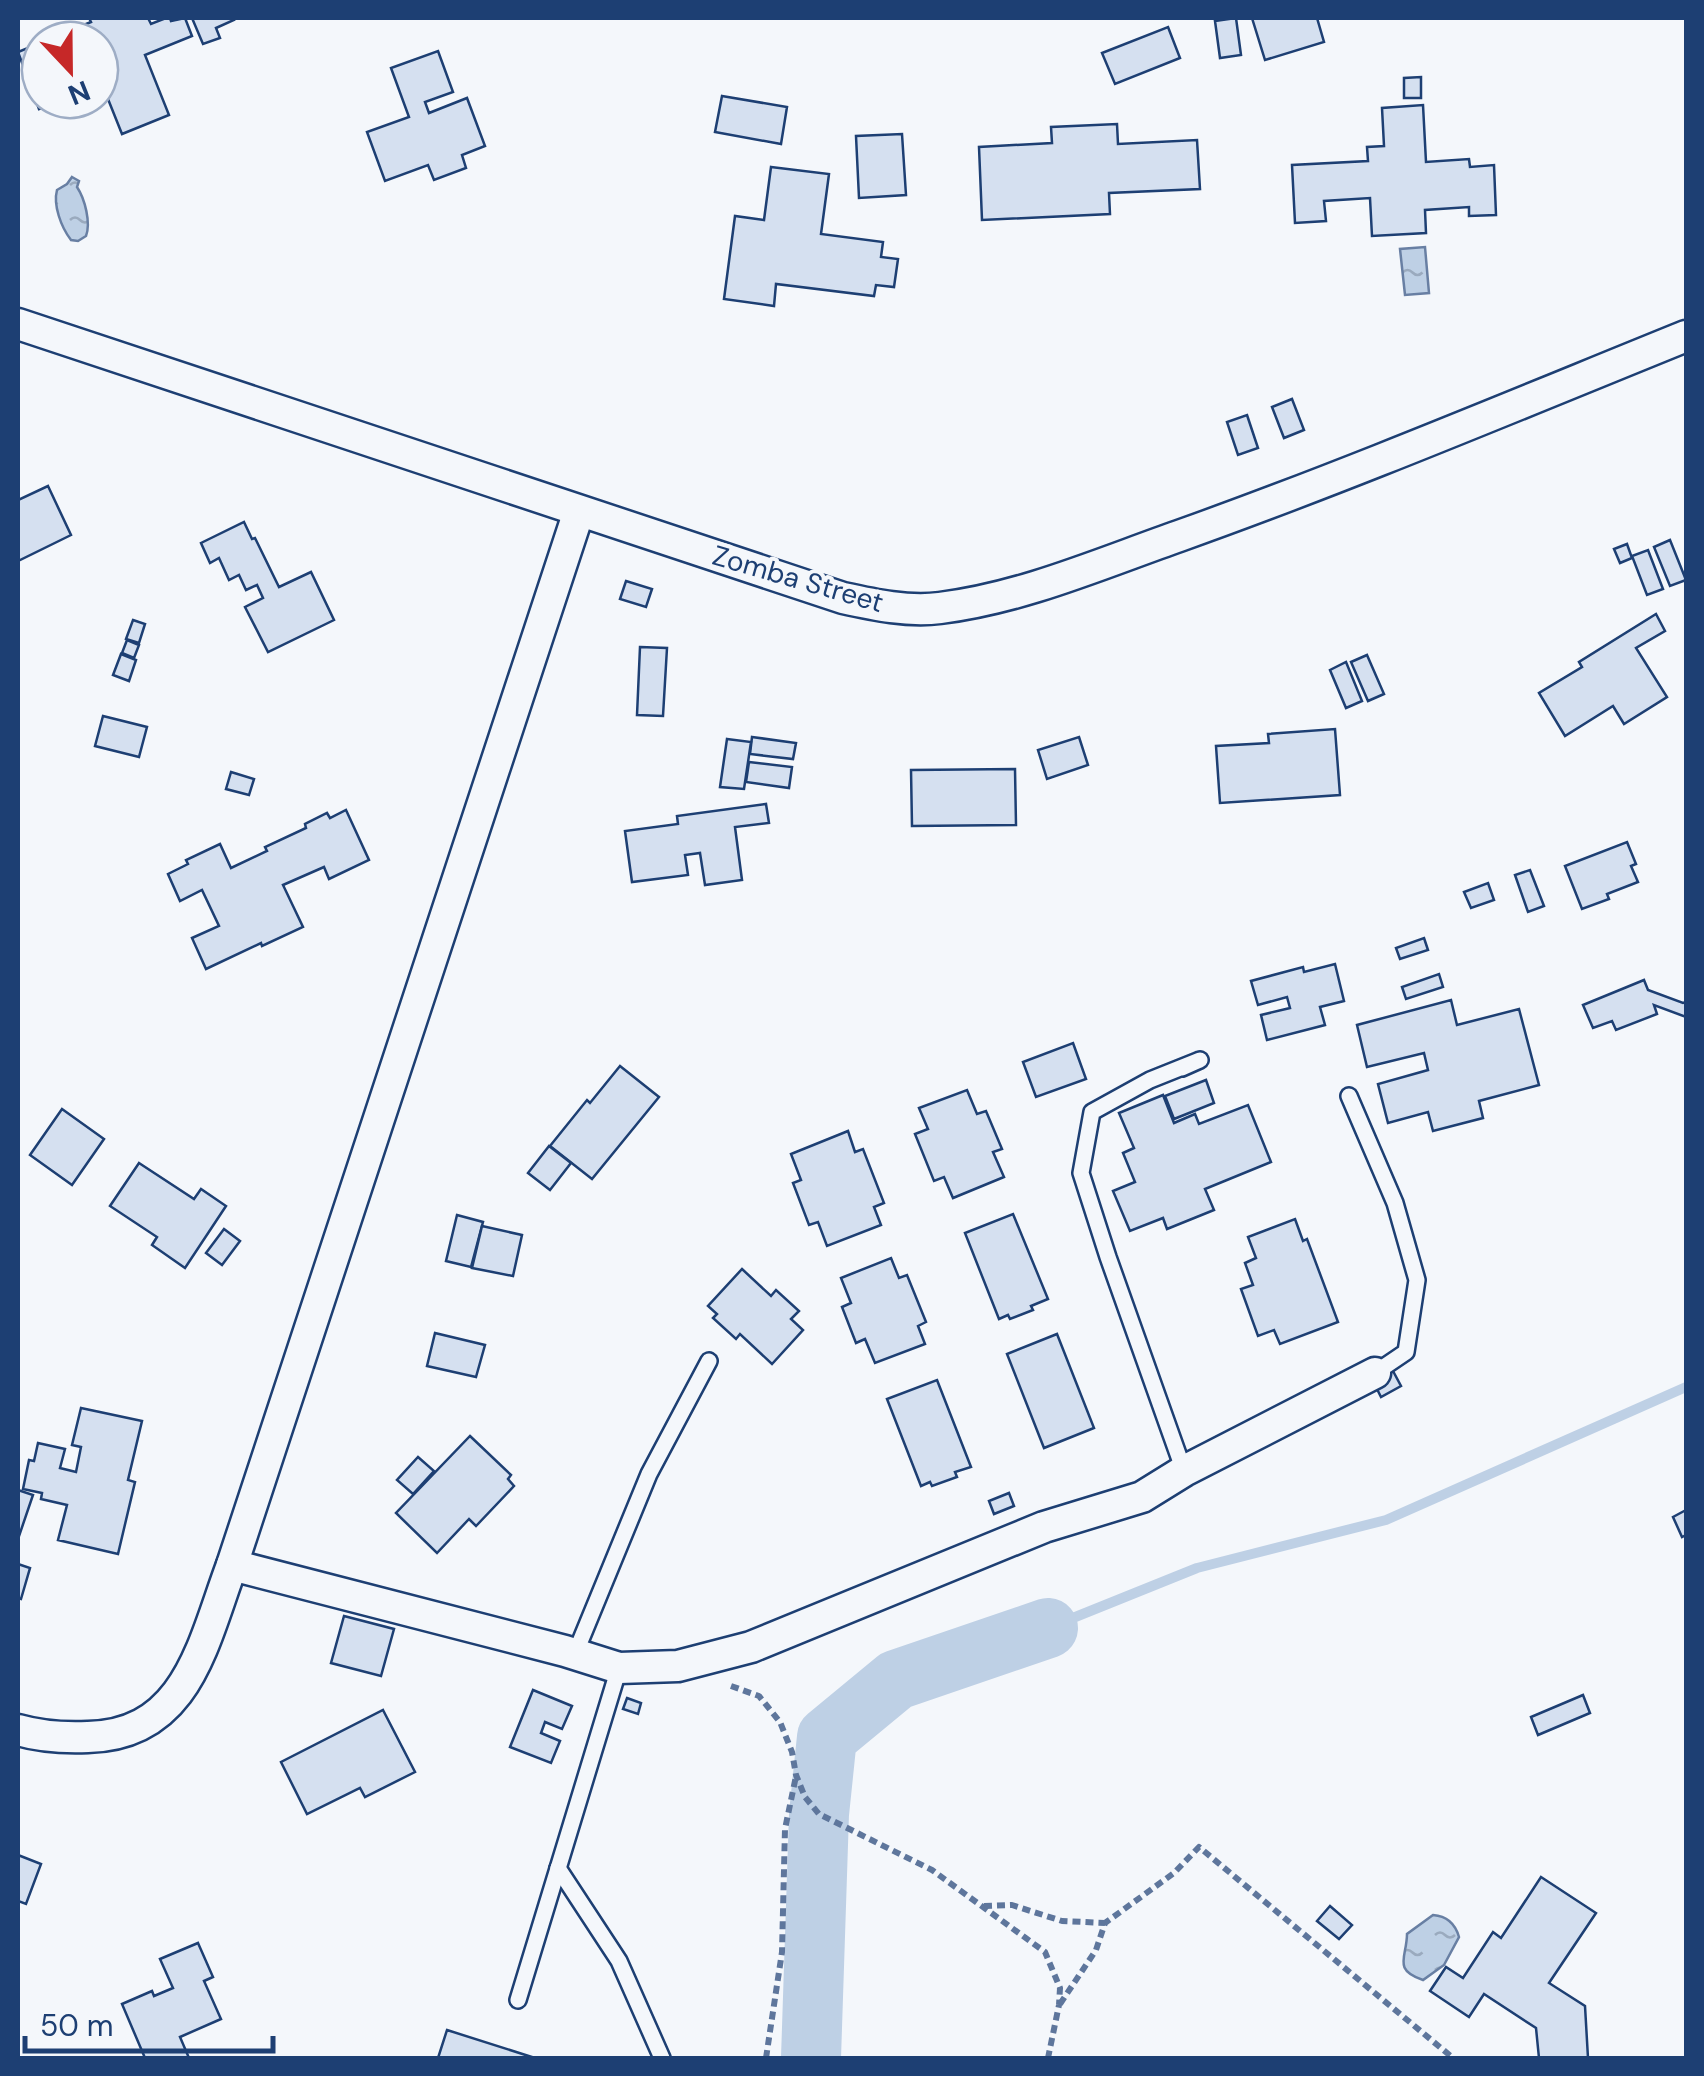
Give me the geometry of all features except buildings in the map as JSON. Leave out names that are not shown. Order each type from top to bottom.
[{"type":"street","name":"Zomba Street","points":[[18,324],[843,598],[934,609],[1028,588],[1229,518],[1686,336]]},
{"type":"street","points":[[18,1730],[75,1737],[125,1732],[166,1708],[195,1665],[232,1565],[579,511]]},
{"type":"street","points":[[232,1565],[619,1668],[678,1666],[751,1647],[1044,1527],[1142,1497],[1374,1372]]},
{"type":"lane","points":[[1182,1068],[1200,1060],[1150,1080],[1092,1112],[1081,1172],[1184,1472]]},
{"type":"lane","points":[[1348,1096],[1395,1203],[1417,1280],[1406,1352],[1374,1372]]},
{"type":"lane","points":[[575,1654],[649,1474],[709,1361]]},
{"type":"lane","points":[[518,2000],[619,1668]]},
{"type":"lane","points":[[558,1868],[619,1961],[662,2058]]},
{"type":"path","points":[[727,1684],[759,1696],[780,1722],[805,1797],[819,1814],[932,1870],[1045,1952],[1060,1988],[1048,2058]]},
{"type":"path","points":[[766,2058],[782,1952],[785,1830],[796,1775]]},
{"type":"path","points":[[1060,2005],[1096,1950],[1105,1924],[1174,1873],[1199,1847],[1452,2058]]},
{"type":"path","points":[[982,1906],[1012,1904],[1062,1921],[1105,1924]]},
{"type":"water","points":[[72,177],[79,181],[77,187],[87,218],[86,236],[78,241],[67,235],[56,202],[57,190]]},
{"type":"water","points":[[1425,247],[1429,293],[1405,295],[1400,249]]},
{"type":"water","points":[[1433,1915],[1450,1921],[1459,1937],[1444,1965],[1423,1980],[1404,1967],[1407,1934]]},
{"type":"waterway","points":[[1048,1628],[1197,1568],[1386,1520],[1686,1387]]},
{"type":"waterway","points":[[811,2058],[819,1814],[827,1737],[896,1680],[1048,1628]]}]
